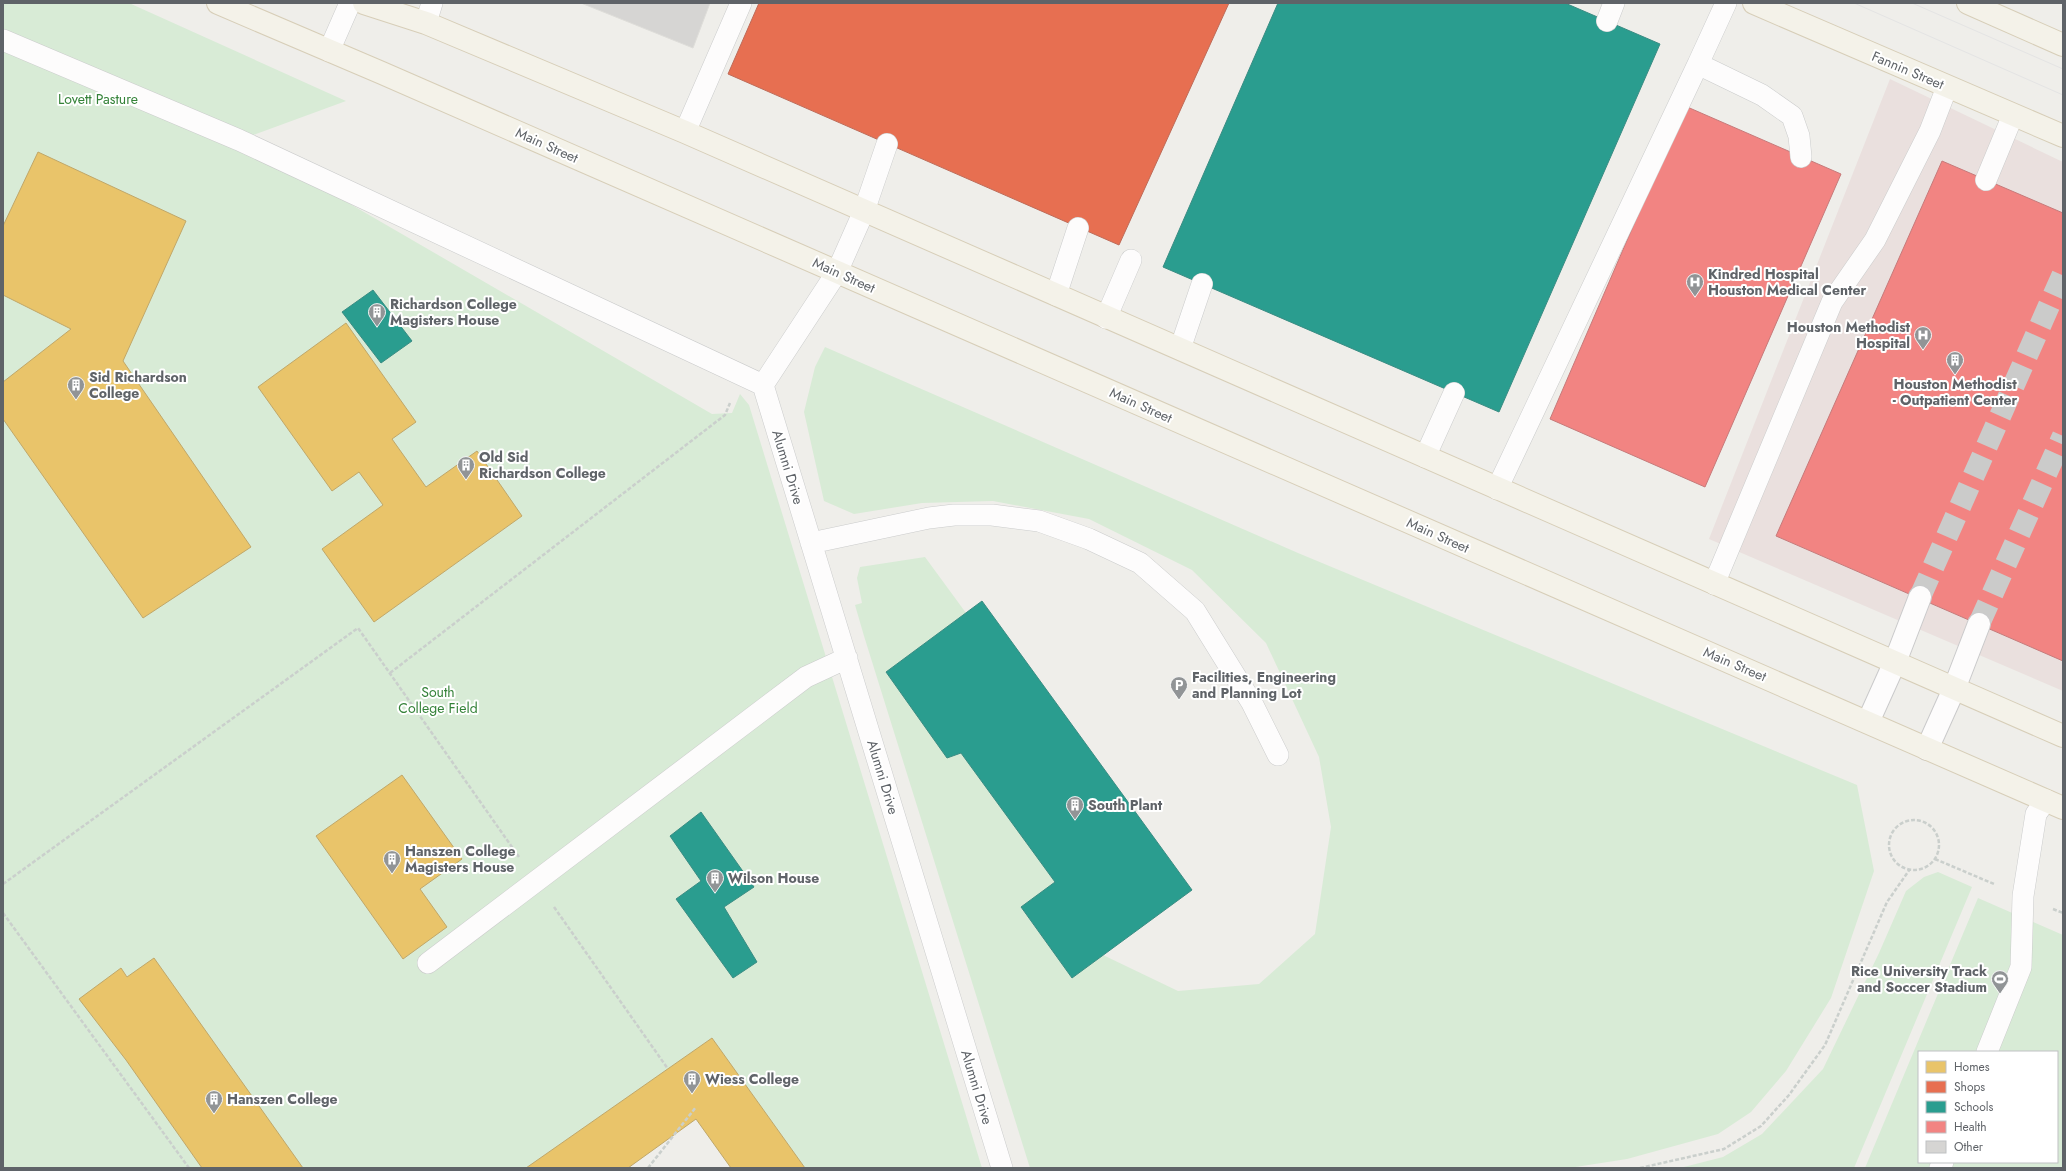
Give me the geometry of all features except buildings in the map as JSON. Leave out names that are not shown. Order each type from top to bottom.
[{"type":"main road","name":"Main Street","points":[[218,3],[382,73],[2055,804]]},
{"type":"main road","points":[[364,3],[429,13],[685,132],[1106,318],[1180,349],[2063,736]]},
{"type":"main road","name":"Fannin Street","points":[[1754,3],[2063,136]]},
{"type":"main road","points":[[1968,3],[2063,45]]},
{"type":"street","points":[[1868,722],[1895,662],[1920,597]]},
{"type":"street","points":[[1927,749],[1954,689],[1979,624]]},
{"type":"lane","points":[[329,51],[350,3]]},
{"type":"lane","points":[[685,132],[741,3]]},
{"type":"lane","points":[[1497,489],[1726,3]]},
{"type":"lane","points":[[3,40],[239,140],[763,385],[837,272],[864,211],[887,144]]},
{"type":"lane","points":[[1698,64],[1762,95],[1792,116],[1799,136],[1801,157]]},
{"type":"lane","points":[[1714,584],[1832,302],[1875,240],[1930,130],[1947,87]]},
{"type":"lane","points":[[1986,180],[2013,115]]},
{"type":"lane","points":[[1056,295],[1078,228]]},
{"type":"lane","points":[[1106,318],[1131,260]]},
{"type":"lane","points":[[1180,349],[1202,284]]},
{"type":"lane","name":"Alumni Drive","points":[[763,385],[1002,1168]]},
{"type":"lane","points":[[1425,457],[1454,393]]},
{"type":"lane","points":[[811,543],[929,518],[954,515],[992,515],[1039,521],[1089,539],[1140,562],[1195,611],[1252,703],[1278,756]]},
{"type":"lane","points":[[428,963],[806,677],[847,658]]},
{"type":"lane","points":[[1987,1051],[2021,967],[2024,889],[2036,814],[2055,804]]},
{"type":"path","points":[[390,673],[724,415],[743,376]]},
{"type":"path","points":[[3,884],[358,628],[668,1069]]},
{"type":"path","points":[[1917,820],[1925,822],[1937,834],[1939,842],[1938,850],[1935,859],[1930,864],[1917,869],[1910,869],[1902,866],[1896,861],[1889,845],[1894,830],[1900,824],[1917,820]]},
{"type":"path","points":[[1640,1168],[1724,1149],[1761,1126],[1789,1095],[1825,1045],[1886,902],[1910,869]]},
{"type":"path","points":[[3,913],[189,1168]]},
{"type":"path","points":[[648,1168],[696,1107]]},
{"type":"shaded area","name":"Houston Methodist Hospital","points":[[1890,79],[2063,162],[2063,691],[1709,539]]},
{"type":"green space","name":"South College Field","points":[[3,3],[129,3],[346,101],[240,140],[712,414],[732,413],[740,394],[749,405],[982,1168],[805,1168],[712,1038],[526,1168],[303,1168],[121,969],[126,1060],[202,1168],[3,1168]]},
{"type":"green space","points":[[825,347],[1298,553],[1857,785],[1874,871],[1831,998],[1786,1071],[1751,1112],[1718,1134],[1627,1159],[1569,1168],[1030,1168],[855,605],[862,603],[857,578],[860,567],[925,557],[966,613],[886,672],[947,757],[961,753],[1055,882],[1021,908],[1072,978],[1103,955],[1178,991],[1259,984],[1315,934],[1331,827],[1319,757],[1266,643],[1192,570],[1089,519],[993,501],[922,503],[854,514],[824,501],[804,412],[815,367]]},
{"type":"green space","points":[[1938,872],[1972,887],[1854,1168],[1680,1168],[1723,1157],[1762,1134],[1823,1069],[1879,953],[1906,891],[1924,877]]},
{"type":"green space","name":"Rice University Track and Soccer Stadium","points":[[1978,898],[2063,935],[2063,1168],[1865,1168]]},
{"type":"tunnel","points":[[1920,597],[2063,274]]},
{"type":"tunnel","points":[[1979,624],[2063,436]]},
{"type":"tram line","points":[[1854,3],[2063,95]]},
{"type":"tram line","points":[[1912,3],[2063,69]]},
{"type":"place","name":"Kindred Hospital Houston Medical Center","points":[[1695,297]]},
{"type":"place","name":"Richardson College Magisters House","points":[[377,327]]},
{"type":"place","name":"Houston Methodist Hospital","points":[[1923,350]]},
{"type":"place","name":"Houston Methodist - Outpatient Center","points":[[1955,375]]},
{"type":"place","name":"Sid Richardson College","points":[[76,400]]},
{"type":"place","name":"Old Sid Richardson College","points":[[466,480]]},
{"type":"place","name":"Facilities, Engineering and Planning Lot","points":[[1179,700]]},
{"type":"place","name":"South Plant","points":[[1075,820]]},
{"type":"place","name":"Hanszen College Magisters House","points":[[392,874]]},
{"type":"place","name":"Wilson House","points":[[715,893]]},
{"type":"place","name":"Rice University Track and Soccer Stadium","points":[[2000,994]]},
{"type":"place","name":"Wiess College","points":[[692,1094]]},
{"type":"place","name":"Hanszen College","points":[[214,1114]]},
{"type":"park label","name":"Lovett Pasture","points":[[98,99]]}]
